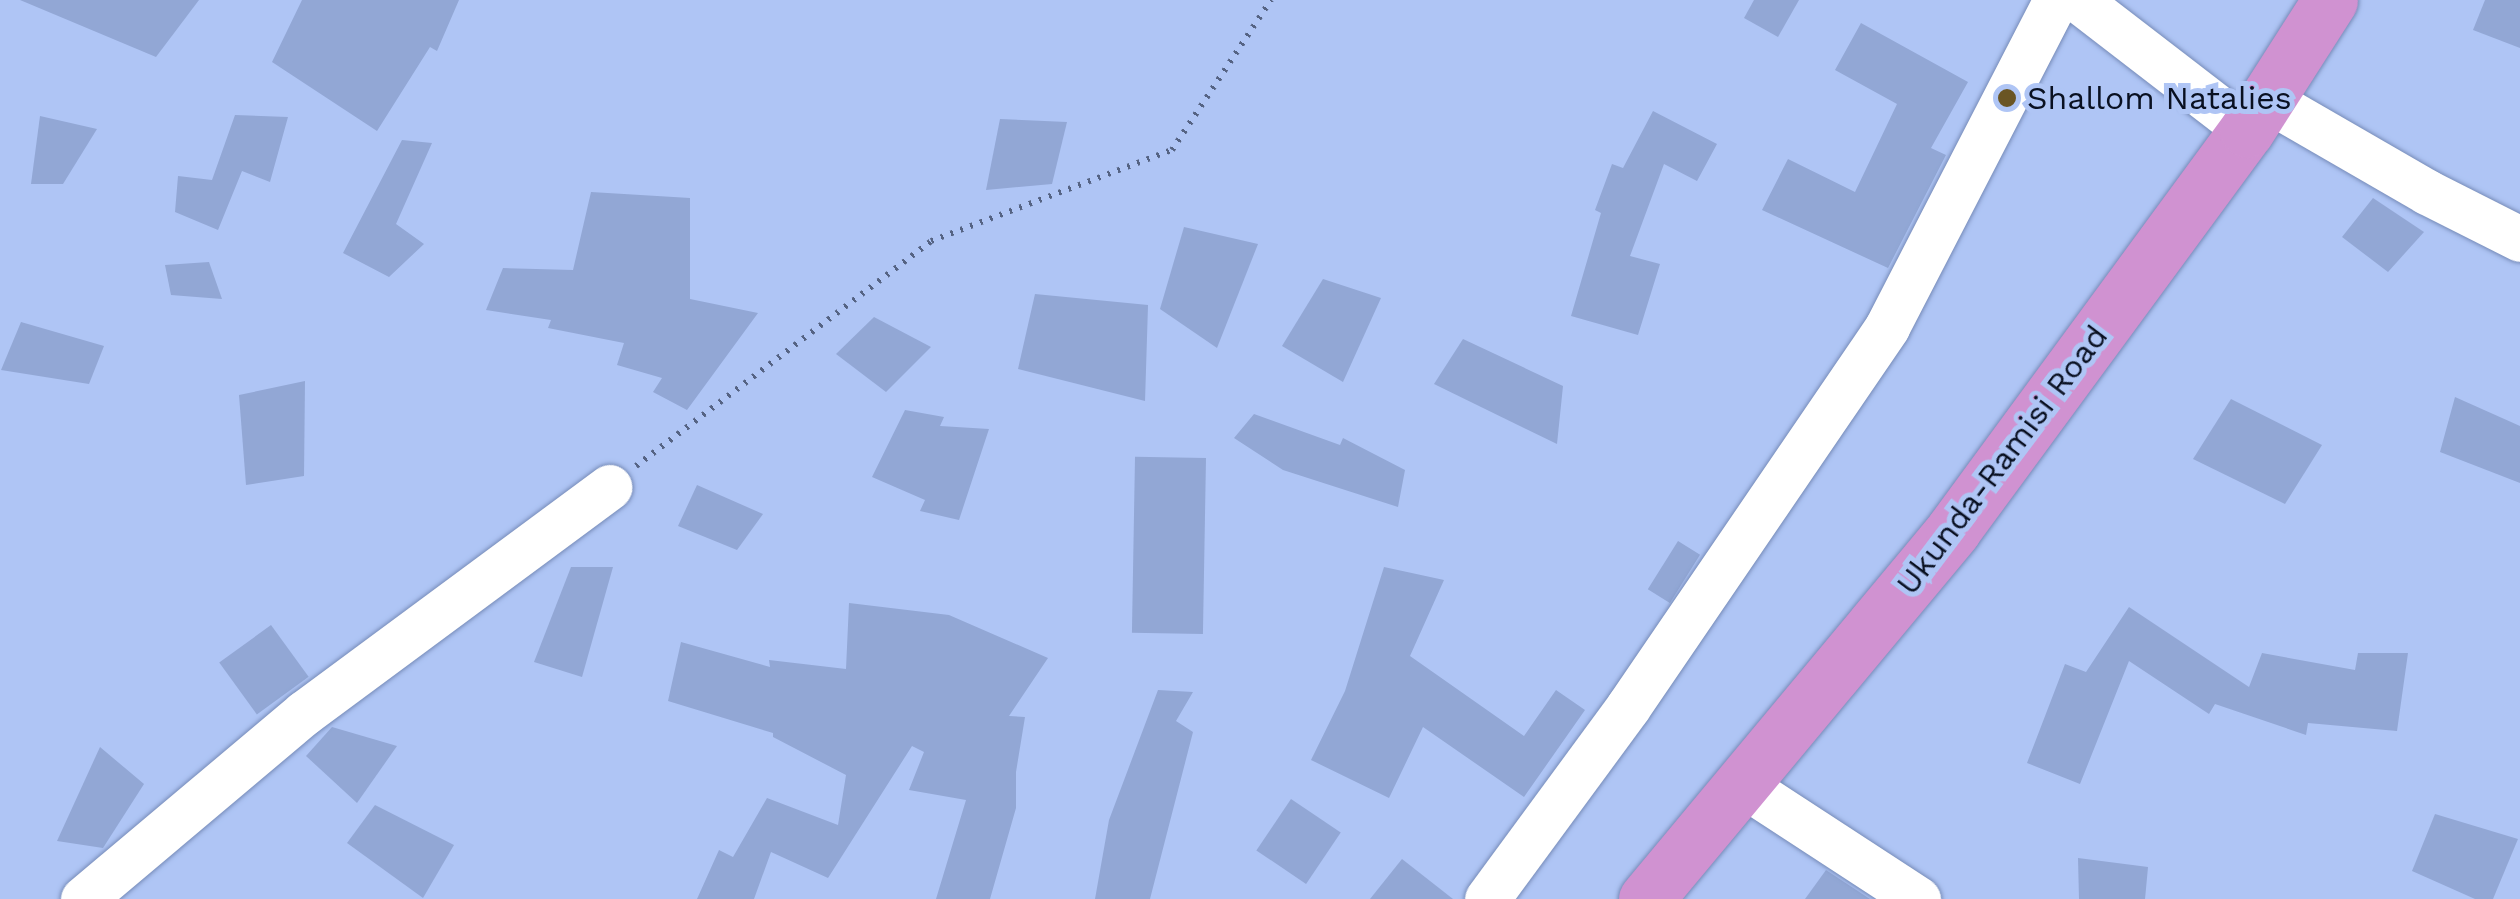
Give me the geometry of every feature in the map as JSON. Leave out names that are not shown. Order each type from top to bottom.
[{"type":"highway","name":"Ukunda-Ramisi Road","points":[[1646,899],[1953,530],[2256,114],[2330,0]]},
{"type":"street","points":[[1487,899],[1628,708],[1887,327],[2056,0]]},
{"type":"street","points":[[2078,0],[2256,114],[2520,239]]},
{"type":"street","points":[[83,899],[304,713],[609,487]]},
{"type":"street","points":[[1743,786],[1918,899]]},
{"type":"path","points":[[609,487],[931,241],[1172,150],[1271,0]]},
{"type":"building","points":[[20,0],[199,0],[156,57]]},
{"type":"building","points":[[302,0],[459,0],[437,51],[430,47],[377,131],[272,62]]},
{"type":"building","points":[[1754,0],[1799,0],[1778,37],[1744,18]]},
{"type":"building","points":[[2485,0],[2520,0],[2520,48],[2473,30]]},
{"type":"building","points":[[1861,23],[1968,82],[1931,148],[1946,155],[1888,268],[1762,210],[1788,159],[1855,192],[1897,104],[1835,70]]},
{"type":"building","points":[[1653,111],[1717,144],[1697,181],[1664,164],[1630,256],[1660,264],[1638,335],[1571,316],[1601,213],[1595,210],[1612,164],[1623,168]]},
{"type":"building","points":[[235,115],[288,117],[270,182],[242,171],[218,230],[175,212],[178,176],[212,180]]},
{"type":"building","points":[[40,116],[97,129],[63,184],[31,184]]},
{"type":"building","points":[[1000,119],[1067,122],[1052,184],[986,190]]},
{"type":"building","points":[[402,140],[432,143],[396,224],[424,244],[389,277],[343,253]]},
{"type":"building","points":[[591,192],[690,198],[690,299],[758,313],[687,410],[653,392],[662,378],[617,365],[624,343],[548,328],[551,320],[486,310],[503,268],[573,270]]},
{"type":"building","points":[[2373,198],[2424,232],[2388,272],[2342,237]]},
{"type":"building","points":[[1184,227],[1258,244],[1217,348],[1160,309]]},
{"type":"building","points":[[209,262],[222,299],[171,295],[165,265]]},
{"type":"building","points":[[1323,279],[1381,298],[1343,382],[1282,346]]},
{"type":"building","points":[[1035,294],[1148,305],[1145,401],[1018,369]]},
{"type":"building","points":[[874,317],[931,347],[886,392],[836,354]]},
{"type":"building","points":[[21,322],[104,346],[89,384],[1,370]]},
{"type":"building","points":[[1463,339],[1563,386],[1557,444],[1434,384]]},
{"type":"building","points":[[305,381],[304,476],[246,485],[239,395]]},
{"type":"building","points":[[2455,397],[2520,426],[2520,483],[2440,452]]},
{"type":"building","points":[[2231,399],[2322,445],[2285,504],[2193,459]]},
{"type":"building","points":[[905,410],[944,417],[940,426],[989,429],[959,520],[920,511],[925,500],[872,477]]},
{"type":"building","points":[[1254,414],[1340,445],[1343,438],[1405,470],[1398,507],[1283,470],[1234,438]]},
{"type":"building","points":[[1135,457],[1206,458],[1203,634],[1132,633]]},
{"type":"building","points":[[697,485],[763,514],[737,550],[678,526]]},
{"type":"building","points":[[1678,541],[1700,555],[1670,603],[1648,589]]},
{"type":"building","points":[[571,567],[613,567],[582,677],[534,662]]},
{"type":"building","points":[[1384,567],[1444,580],[1410,656],[1524,736],[1556,690],[1585,710],[1524,797],[1423,727],[1389,798],[1311,760],[1345,691]]},
{"type":"building","points":[[849,603],[949,615],[1048,658],[1009,716],[1025,717],[1016,772],[1016,808],[990,899],[936,899],[966,800],[909,790],[924,752],[912,746],[828,878],[771,852],[754,899],[697,899],[719,850],[733,857],[767,798],[838,825],[846,775],[773,737],[773,733],[668,701],[681,642],[770,667],[769,660],[846,669]]},
{"type":"building","points":[[2129,607],[2249,687],[2262,653],[2355,670],[2358,653],[2408,653],[2397,731],[2308,723],[2306,735],[2215,704],[2209,714],[2129,661],[2080,784],[2027,763],[2065,664],[2086,672]]},
{"type":"building","points":[[271,625],[309,677],[257,714],[219,663]]},
{"type":"building","points":[[1158,690],[1193,692],[1176,721],[1193,732],[1150,899],[1095,899],[1109,820]]},
{"type":"building","points":[[332,727],[397,746],[357,803],[306,756]]},
{"type":"building","points":[[100,747],[144,784],[103,848],[57,841]]},
{"type":"building","points":[[1291,799],[1341,833],[1306,884],[1256,850]]},
{"type":"building","points":[[375,805],[454,845],[423,898],[347,843]]},
{"type":"building","points":[[2435,814],[2518,839],[2493,899],[2475,899],[2412,871]]},
{"type":"building","points":[[2078,858],[2148,867],[2145,899],[2079,899]]},
{"type":"building","points":[[1402,859],[1453,899],[1370,899]]},
{"type":"building","points":[[1826,870],[1870,899],[1805,899]]},
{"type":"place","name":"Shallom Natalies","points":[[2007,98]]}]
